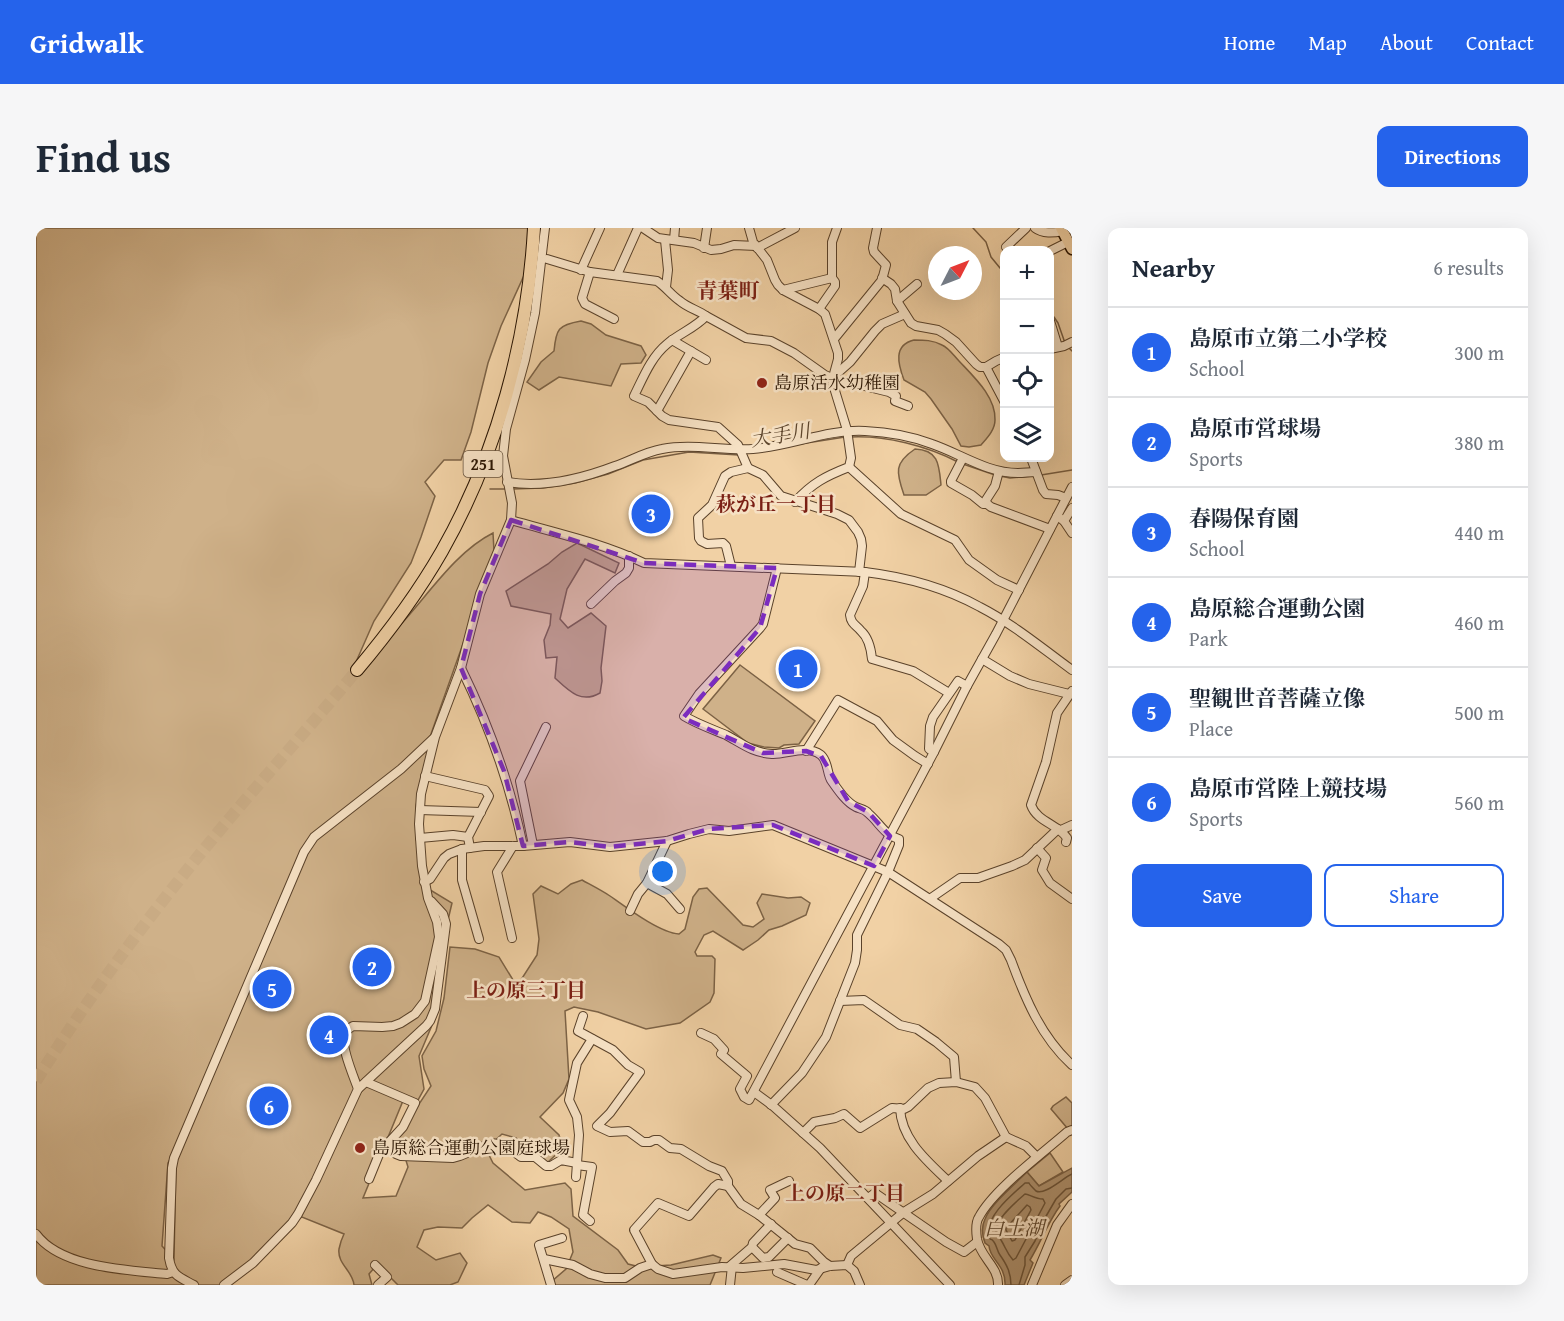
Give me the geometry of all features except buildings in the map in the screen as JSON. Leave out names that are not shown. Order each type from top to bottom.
[{"type":"highway","name":"251","points":[[357,670],[399,617],[437,558],[467,500],[485,458],[501,414],[521,336],[528,301],[534,228]]},
{"type":"street","points":[[358,1089],[345,1049],[346,1032],[353,1026],[382,1027],[401,1023],[415,1014],[425,1001],[439,937],[437,922],[424,882],[420,838],[420,810],[425,776],[435,737],[461,669],[480,594],[511,520],[512,503],[503,456],[506,429],[535,313],[545,228]]},
{"type":"street","points":[[600,228],[585,271],[582,298],[585,303],[614,319]]},
{"type":"street","points":[[617,275],[641,228],[658,238],[694,243],[711,250],[734,245],[756,247],[795,228]]},
{"type":"street","points":[[666,287],[669,240],[675,228]]},
{"type":"street","points":[[704,248],[707,228]]},
{"type":"street","points":[[748,228],[756,247],[767,261],[775,280],[783,290],[819,309],[827,317],[838,359],[832,378],[847,434],[851,458],[849,467]]},
{"type":"street","points":[[819,309],[835,282],[832,278],[832,242],[837,228]]},
{"type":"street","points":[[834,339],[882,278],[886,265],[873,248],[877,228]]},
{"type":"street","points":[[1007,246],[1026,228]]},
{"type":"street","points":[[1035,228],[1066,238]]},
{"type":"street","points":[[1054,248],[1066,238]]},
{"type":"street","points":[[548,259],[585,271],[657,281],[679,301],[746,338],[771,341],[794,353],[825,375],[889,392],[896,396],[895,401],[908,406]]},
{"type":"street","points":[[783,290],[832,278]]},
{"type":"street","points":[[882,278],[895,289],[897,301],[913,325],[932,328],[945,334],[981,366],[986,367],[1000,359]]},
{"type":"street","points":[[897,301],[917,284]]},
{"type":"street","points":[[832,378],[850,362],[882,324],[905,314]]},
{"type":"street","points":[[706,316],[659,352],[634,396],[648,402],[669,420],[718,427],[734,441],[748,468]]},
{"type":"street","points":[[1054,329],[1062,345]]},
{"type":"street","points":[[672,340],[706,360]]},
{"type":"street","points":[[657,411],[691,351]]},
{"type":"street","points":[[986,367],[1000,394]]},
{"type":"street","points":[[508,487],[574,478],[613,467],[659,449],[691,446],[742,453],[867,431],[901,435],[932,444],[962,461],[980,465],[998,474],[1038,475]]},
{"type":"street","points":[[962,461],[951,483],[972,495],[982,504],[1050,529]]},
{"type":"street","points":[[1033,462],[1042,490],[1046,494],[1066,498]]},
{"type":"street","points":[[795,502],[816,482],[849,467]]},
{"type":"street","points":[[849,467],[901,514],[955,540],[969,560],[997,580],[1019,590]]},
{"type":"street","points":[[731,566],[725,544],[707,544],[701,541],[697,520],[712,505],[725,476],[731,472],[748,468],[763,475],[781,496],[849,520],[861,539],[863,586],[850,620],[867,638],[872,660],[913,671],[949,693]]},
{"type":"street","points":[[987,504],[986,500],[992,492],[998,474]]},
{"type":"street","points":[[1060,518],[1072,487]]},
{"type":"street","points":[[700,1033],[714,1039],[724,1050],[721,1054],[747,1076],[740,1089],[744,1097],[749,1100],[1050,529],[1072,508]]},
{"type":"street","points":[[1060,518],[1072,533]]},
{"type":"street","points":[[511,520],[598,545],[644,563],[862,572],[898,577],[930,585],[965,599],[1003,620],[1072,670]]},
{"type":"street","points":[[591,604],[626,573],[629,568],[629,556]]},
{"type":"street","points":[[771,1105],[802,1073],[826,1037],[855,963],[857,935],[899,845],[899,839],[890,836],[868,812],[848,801],[831,780],[823,757],[806,751],[776,754],[756,751],[684,716],[699,694],[763,624],[777,568]]},
{"type":"street","points":[[982,659],[1010,676],[1029,684],[1071,693],[1057,713],[1046,762],[1031,805],[1038,816],[1066,836],[1066,842]]},
{"type":"street","points":[[461,669],[480,705],[504,771],[523,846]]},
{"type":"street","points":[[934,752],[929,748],[932,720],[958,681],[967,686]]},
{"type":"street","points":[[806,751],[838,700],[877,721],[893,740],[928,764]]},
{"type":"street","points":[[533,845],[520,781],[546,728]]},
{"type":"street","points":[[194,1285],[173,1272],[169,1258],[174,1158],[304,852],[314,837],[401,769],[435,737]]},
{"type":"street","points":[[425,776],[485,790],[489,796],[468,837],[462,880],[479,939]]},
{"type":"street","points":[[420,810],[481,812]]},
{"type":"street","points":[[424,882],[430,879],[444,858],[466,848],[570,842],[610,847],[667,841],[709,829],[729,831],[772,825],[888,872],[984,933],[1006,950],[1036,1020],[1064,1058],[1072,1065]]},
{"type":"street","points":[[931,898],[960,878],[978,878],[1025,860],[1059,830],[1072,825]]},
{"type":"street","points":[[420,838],[453,835],[468,837]]},
{"type":"street","points":[[630,911],[638,894],[647,884],[667,841]]},
{"type":"street","points":[[513,846],[497,872],[513,938]]},
{"type":"street","points":[[1037,848],[1046,858],[1042,869],[1048,881],[1072,899]]},
{"type":"street","points":[[647,884],[667,894],[680,909]]},
{"type":"street","points":[[224,1285],[253,1263],[292,1223],[316,1180],[358,1089],[430,1021],[435,1009],[445,920],[443,914],[428,898]]},
{"type":"street","points":[[840,1001],[864,1000],[900,1024],[917,1029],[936,1042],[954,1057],[956,1082]]},
{"type":"street","points":[[583,1016],[578,1031],[613,1050],[628,1065],[640,1072],[610,1113],[597,1126],[610,1132],[628,1131],[643,1142],[659,1140],[670,1148],[681,1149],[722,1171],[728,1181],[728,1186],[741,1203],[795,1244],[810,1248],[830,1266]]},
{"type":"street","points":[[576,1177],[579,1135],[577,1117],[569,1100],[577,1063],[592,1039]]},
{"type":"street","points":[[366,1082],[415,1103],[406,1123],[380,1152],[369,1179]]},
{"type":"street","points":[[803,1133],[814,1122],[844,1114],[860,1128],[892,1108],[908,1107],[928,1088],[939,1083],[956,1082],[975,1087],[985,1098],[1006,1137],[1026,1146],[1037,1158]]},
{"type":"street","points":[[754,1092],[803,1133],[950,1285]]},
{"type":"street","points":[[900,1108],[900,1120],[912,1142],[948,1181]]},
{"type":"street","points":[[999,1285],[998,1274],[977,1242],[978,1218],[1005,1185],[1072,1130]]},
{"type":"street","points":[[847,1264],[851,1256],[904,1212],[933,1194],[1006,1137]]},
{"type":"street","points":[[386,1144],[401,1156],[453,1158],[495,1143],[505,1145],[521,1157],[535,1157],[546,1166],[551,1166],[561,1160],[592,1167],[583,1215],[590,1221]]},
{"type":"street","points":[[759,1215],[775,1198],[770,1190],[789,1181]]},
{"type":"street","points":[[728,1186],[718,1184],[714,1187],[689,1216],[658,1203],[634,1230],[652,1264],[658,1269],[673,1274],[711,1267],[743,1268],[784,1264],[816,1270],[847,1264]]},
{"type":"street","points":[[868,1198],[875,1193],[964,1252],[977,1242]]},
{"type":"street","points":[[1032,1285],[1057,1225],[1072,1204]]},
{"type":"street","points":[[730,1285],[731,1266],[752,1247],[771,1224]]},
{"type":"street","points":[[36,1234],[45,1244],[69,1258],[108,1268],[167,1274],[173,1272]]},
{"type":"street","points":[[551,1285],[539,1245],[562,1238]]},
{"type":"street","points":[[752,1247],[763,1258],[769,1257],[788,1238]]},
{"type":"street","points":[[544,1259],[573,1265],[590,1274],[605,1278],[625,1278],[640,1268],[652,1264]]},
{"type":"street","points":[[847,1264],[854,1271],[860,1285]]},
{"type":"street","points":[[375,1265],[387,1277],[378,1285]]},
{"type":"street","points":[[777,1272],[808,1285],[821,1268]]},
{"type":"street","points":[[1065,1285],[1072,1280]]},
{"type":"highlighted area","points":[[511,520],[644,563],[777,568],[760,628],[683,718],[763,753],[806,751],[821,756],[848,801],[868,812],[890,836],[874,866],[773,825],[709,829],[667,841],[610,847],[570,842],[523,846],[504,771],[461,668],[480,594]]},
{"type":"shaded area","points":[[36,228],[529,228],[526,271],[501,326],[488,363],[471,432],[461,460],[444,460],[425,482],[435,496],[411,563],[374,621],[352,671],[403,622],[456,561],[493,533],[494,551],[426,748],[429,746],[416,806],[417,848],[422,885],[452,903],[438,1011],[419,1056],[424,1089],[418,1100],[405,1096],[363,1198],[396,1196],[408,1167],[404,1154],[394,1142],[431,1086],[424,1069],[422,1056],[436,1031],[444,998],[450,947],[475,949],[499,957],[513,980],[519,983],[537,955],[539,939],[533,894],[541,886],[558,894],[571,884],[582,880],[653,925],[679,934],[685,929],[693,897],[699,889],[707,888],[743,925],[753,927],[764,919],[757,903],[762,894],[788,898],[801,897],[810,903],[806,915],[769,930],[743,950],[713,931],[704,935],[695,952],[697,956],[712,956],[715,959],[714,993],[710,1002],[680,1023],[646,1029],[598,1012],[574,1007],[565,1011],[569,1079],[563,1093],[540,1117],[559,1135],[563,1148],[547,1163],[516,1138],[502,1134],[486,1149],[493,1163],[525,1190],[565,1183],[571,1189],[573,1216],[618,1250],[628,1264],[640,1267],[671,1265],[713,1255],[721,1258],[710,1285],[550,1285],[566,1269],[573,1252],[569,1229],[551,1217],[538,1212],[530,1223],[512,1222],[488,1205],[462,1228],[438,1227],[424,1230],[417,1247],[436,1260],[460,1253],[467,1263],[458,1282],[450,1285],[398,1285],[382,1269],[375,1267],[369,1274],[372,1285],[354,1285],[339,1254],[344,1234],[302,1217],[290,1222],[249,1262],[220,1285],[36,1285]],"holes":[[[191,1122],[176,1159],[174,1259],[162,1246],[168,1163]]]},
{"type":"shaded area","points":[[581,321],[591,324],[606,335],[641,346],[646,355],[641,363],[621,364],[611,386],[559,377],[539,390],[527,382],[541,362],[554,351],[557,333],[560,329],[567,324]]},
{"type":"shaded area","points":[[932,341],[947,348],[988,395],[992,403],[995,424],[981,445],[961,446],[952,429],[925,392],[904,380],[899,362],[900,351],[907,342]]},
{"type":"shaded area","points":[[915,449],[929,452],[936,460],[941,485],[926,495],[904,495],[898,474],[900,464]]},
{"type":"shaded area","points":[[577,543],[619,563],[615,573],[585,559],[567,589],[560,619],[568,628],[591,613],[606,626],[600,693],[587,697],[581,697],[570,691],[555,678],[557,657],[546,658],[544,640],[550,625],[551,614],[511,606],[506,591]]},
{"type":"shaded area","points":[[740,665],[815,721],[799,744],[784,745],[779,748],[748,743],[703,709]]},
{"type":"shaded area","points":[[1066,1097],[1072,1103],[1072,1127],[1068,1129],[1051,1109]]},
{"type":"shaded area","points":[[1050,1153],[1063,1172],[1039,1186],[1027,1172]]},
{"type":"water","name":"白土湖","points":[[1072,1168],[1072,1192],[1059,1204],[1060,1206],[1030,1260],[1033,1263],[1024,1285],[1005,1285],[1003,1272],[983,1237],[983,1225],[988,1213],[1027,1172],[1039,1186]]},
{"type":"waterway","points":[[973,228],[986,242],[991,257],[1000,268]]},
{"type":"waterway","points":[[1054,317],[1065,343]]},
{"type":"waterway","points":[[1068,347],[1072,351]]},
{"type":"waterway","name":"大手川","points":[[800,444],[845,437]]},
{"type":"waterway","name":"大手川","points":[[850,437],[877,438],[906,443],[958,462]]},
{"type":"waterway","name":"大手川","points":[[512,489],[543,488],[575,483],[608,474],[643,460],[689,452],[739,455]]},
{"type":"waterway","name":"大手川","points":[[963,464],[995,475]]},
{"type":"waterway","name":"大手川","points":[[1041,475],[1072,470]]},
{"type":"waterway","name":"大手川","points":[[1000,476],[1010,478],[1033,476]]},
{"type":"waterway","name":"大手川","points":[[490,489],[507,489]]},
{"type":"tunnel","points":[[36,1081],[81,1012],[153,913],[230,818],[357,670]]},
{"type":"place","name":"島原活水幼稚園","points":[[762,383]]},
{"type":"place","name":"春陽保育園","points":[[651,514]]},
{"type":"place","name":"島原市立第二小学校","points":[[798,669]]},
{"type":"place","name":"島原市営球場","points":[[372,967]]},
{"type":"place","name":"聖観世音菩薩立像","points":[[272,989]]},
{"type":"place","name":"島原総合運動公園","points":[[329,1035]]},
{"type":"place","name":"島原市営陸上競技場","points":[[269,1106]]},
{"type":"place","name":"島原総合運動公園庭球場","points":[[360,1148]]},
{"type":"district","name":"青葉町","points":[[728,291]]},
{"type":"district","name":"萩が丘一丁目","points":[[776,504]]},
{"type":"district","name":"上の原三丁目","points":[[526,990]]},
{"type":"district","name":"上の原二丁目","points":[[845,1193]]}]
